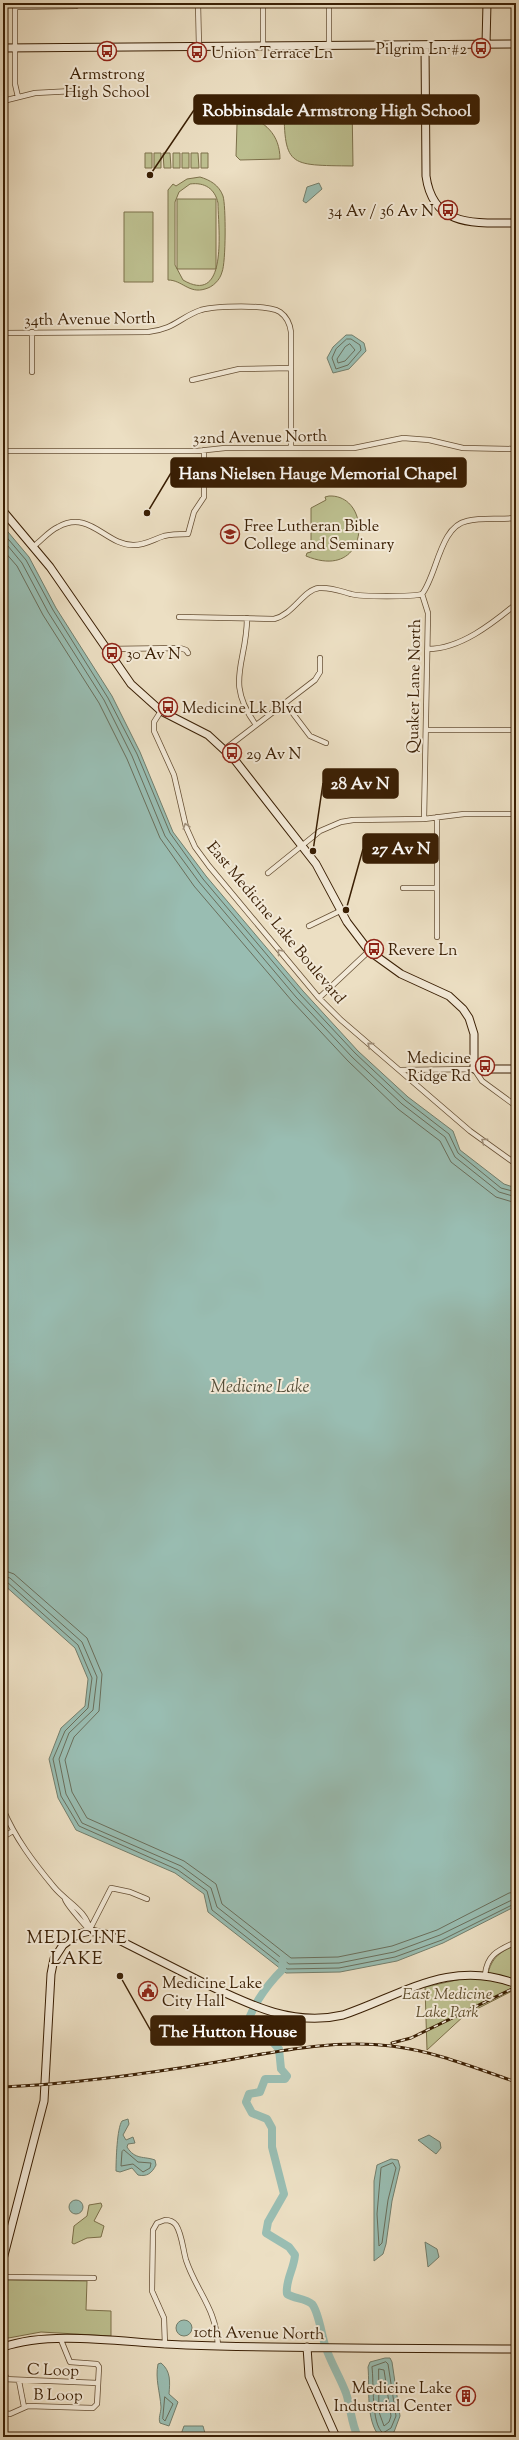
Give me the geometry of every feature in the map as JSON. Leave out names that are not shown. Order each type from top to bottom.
[{"type":"street","points":[[198,3],[200,47]]},
{"type":"street","points":[[263,3],[263,46]]},
{"type":"street","points":[[329,3],[329,45]]},
{"type":"street","points":[[486,44],[487,3]]},
{"type":"street","points":[[505,3],[516,4]]},
{"type":"street","points":[[18,97],[15,84],[15,5],[76,6]]},
{"type":"street","points":[[3,48],[516,44]]},
{"type":"street","points":[[426,45],[426,176],[431,196],[440,209],[457,220],[476,223],[516,223]]},
{"type":"street","points":[[3,101],[35,93],[72,91]]},
{"type":"street","name":"34th Avenue North","points":[[3,333],[158,331],[175,325],[201,310],[218,308],[274,309],[288,320],[292,332],[292,368]]},
{"type":"street","points":[[32,332],[32,372]]},
{"type":"street","points":[[192,380],[239,369],[292,368],[291,448]]},
{"type":"street","name":"32nd Avenue North","points":[[3,451],[354,448],[396,439],[416,438],[463,448],[516,448]]},
{"type":"street","points":[[34,546],[58,526],[71,523],[90,525],[117,542],[134,545],[149,543],[162,536],[188,534],[194,512],[204,497],[204,450]]},
{"type":"street","points":[[3,511],[34,546],[131,684],[161,711],[208,735],[225,749],[301,845],[326,880],[340,911],[369,950],[401,974],[449,996],[463,1009],[469,1018],[474,1034],[474,1069],[482,1081],[516,1106]]},
{"type":"street","points":[[179,616],[247,618],[282,617],[288,614],[310,592],[320,588],[336,588],[357,595],[422,594],[447,536],[457,525],[467,521],[516,518]]},
{"type":"street","name":"Quaker Lane North","points":[[422,594],[428,613],[424,819]]},
{"type":"street","points":[[428,649],[446,648],[455,644],[500,617],[516,604]]},
{"type":"street","points":[[247,618],[247,639],[239,666],[238,688],[245,710],[256,725]]},
{"type":"street","points":[[107,649],[180,648],[186,650],[188,653]]},
{"type":"street","points":[[225,749],[318,676],[320,658]]},
{"type":"street","points":[[285,703],[310,736],[326,743]]},
{"type":"street","name":"East Medicine Lake Boulevard","points":[[161,711],[154,722],[154,731],[174,775],[186,827],[195,847],[319,998],[341,1020],[470,1131],[516,1164]]},
{"type":"street","points":[[426,730],[516,730]]},
{"type":"street","points":[[268,873],[320,830],[341,822],[353,820],[424,819],[464,814],[516,814]]},
{"type":"street","points":[[437,817],[437,937]]},
{"type":"street","points":[[403,888],[437,888]]},
{"type":"street","points":[[309,926],[340,911]]},
{"type":"street","points":[[319,998],[369,950]]},
{"type":"street","points":[[400,1070],[516,1069]]},
{"type":"street","points":[[3,1809],[13,1831],[32,1858],[65,1899],[66,1903],[83,1920],[90,1931]]},
{"type":"street","points":[[3,1837],[13,1831]]},
{"type":"street","points":[[90,1931],[107,1892],[111,1888],[124,1890],[147,1900]]},
{"type":"street","points":[[3,2259],[44,2102],[52,1966],[63,1945],[78,1934],[90,1931],[109,1935],[248,2004],[262,2010],[291,2017],[326,2018],[348,2013],[440,1978],[466,1974],[485,1975],[516,1984]]},
{"type":"street","points":[[485,1975],[487,1962],[492,1954],[516,1942]]},
{"type":"street","points":[[166,2345],[164,2318],[152,2291],[153,2230],[157,2223],[165,2220],[173,2222],[178,2229],[188,2266],[210,2307],[217,2329],[218,2346]]},
{"type":"street","points":[[3,2277],[94,2278]]},
{"type":"street","points":[[61,2340],[70,2362],[96,2364],[99,2367],[98,2383]]},
{"type":"street","name":"10th Avenue North","points":[[3,2347],[29,2341],[61,2340],[166,2345],[516,2349]]},
{"type":"street","points":[[307,2347],[309,2376],[336,2437]]},
{"type":"street","points":[[3,2371],[5,2379]]},
{"type":"street","name":"C Loop","points":[[5,2379],[18,2381],[98,2383]]},
{"type":"street","points":[[3,2413],[10,2414],[24,2407],[18,2381]]},
{"type":"street","name":"B Loop","points":[[24,2407],[93,2408],[97,2404],[98,2383]]},
{"type":"green space","points":[[284,99],[348,99],[352,102],[353,166],[314,165],[302,163],[294,158],[288,150],[284,122]]},
{"type":"green space","points":[[242,115],[258,121],[270,130],[277,143],[280,159],[240,160],[236,156],[237,124]]},
{"type":"green space","points":[[145,153],[152,153],[152,168],[145,168]]},
{"type":"green space","points":[[154,153],[161,153],[161,168],[154,168]]},
{"type":"green space","points":[[163,153],[170,153],[171,168],[164,168]]},
{"type":"green space","points":[[173,153],[180,153],[180,168],[173,168]]},
{"type":"green space","points":[[182,153],[189,153],[189,168],[182,168]]},
{"type":"green space","points":[[191,153],[198,153],[199,168],[191,168]]},
{"type":"green space","points":[[201,153],[208,153],[208,168],[201,168]]},
{"type":"green space","points":[[200,177],[211,181],[221,192],[224,201],[225,246],[222,272],[220,278],[213,285],[199,290],[194,290],[177,282],[168,280],[168,190],[173,184],[176,186],[187,179]],"holes":[[[190,184],[205,185],[212,190],[217,198],[219,229],[218,260],[214,274],[208,283],[198,285],[183,280],[175,265],[175,202],[179,192]]]},
{"type":"green space","points":[[177,199],[216,199],[216,269],[177,269]]},
{"type":"green space","points":[[124,212],[153,212],[153,282],[124,282]]},
{"type":"green space","points":[[329,496],[343,499],[353,508],[358,521],[358,535],[353,548],[343,558],[327,561],[306,556],[307,553],[311,552],[311,508],[326,500],[325,497]]},
{"type":"green space","name":"East Medicine Lake Park","points":[[516,1944],[516,1989],[465,2015],[427,2050],[425,1987],[466,1978],[487,1979],[490,1966],[496,1957],[504,1950]]},
{"type":"green space","points":[[101,2203],[102,2206],[94,2221],[104,2226],[101,2237],[87,2238],[74,2244],[72,2243],[74,2226],[87,2216],[89,2205]]},
{"type":"green space","points":[[3,2280],[87,2281],[86,2310],[111,2311],[111,2336],[41,2332],[3,2339]]},
{"type":"water","points":[[319,183],[322,189],[306,203],[303,201],[307,187]]},
{"type":"water","points":[[346,335],[352,335],[364,343],[366,351],[349,369],[333,373],[327,358],[333,347]]},
{"type":"water","name":"Medicine Lake","points":[[3,526],[29,557],[56,608],[112,696],[140,752],[173,832],[206,876],[303,991],[358,1051],[408,1097],[453,1131],[460,1150],[504,1184],[516,1188],[516,1906],[443,1943],[397,1961],[340,1972],[286,1973],[208,1912],[204,1894],[175,1873],[76,1830],[58,1798],[49,1759],[61,1728],[85,1706],[88,1679],[75,1648],[3,1584]]},
{"type":"water","points":[[128,2119],[129,2124],[123,2135],[126,2140],[133,2137],[135,2143],[128,2144],[127,2147],[136,2156],[155,2160],[156,2165],[147,2175],[138,2175],[132,2168],[120,2172],[116,2171],[117,2144],[120,2125],[122,2121]]},
{"type":"water","points":[[429,2135],[440,2142],[441,2148],[436,2154],[418,2140]]},
{"type":"water","points":[[391,2159],[398,2160],[400,2167],[392,2201],[386,2244],[383,2254],[374,2261],[374,2181],[377,2165]]},
{"type":"water","points":[[73,2200],[79,2200],[83,2204],[83,2210],[79,2214],[73,2214],[69,2210],[69,2204]]},
{"type":"water","points":[[425,2242],[437,2249],[439,2257],[428,2267]]},
{"type":"water","points":[[184,2320],[190,2322],[192,2328],[190,2334],[184,2336],[178,2334],[176,2328],[178,2322]]},
{"type":"water","points":[[390,2358],[392,2362],[400,2416],[394,2432],[380,2437],[375,2430],[370,2413],[368,2367],[370,2362]]},
{"type":"water","points":[[161,2363],[168,2373],[170,2381],[169,2394],[178,2402],[169,2426],[160,2423],[159,2421],[161,2407],[157,2375],[158,2364]]},
{"type":"water","points":[[184,2426],[203,2426],[206,2437],[180,2437]]},
{"type":"waterway","points":[[283,1959],[282,1970],[254,2007],[245,2033],[247,2039],[261,2036],[270,2039],[279,2049],[281,2069],[287,2076],[285,2079],[265,2079],[260,2092],[249,2094],[246,2102],[252,2113],[267,2119],[272,2128],[272,2147],[284,2194],[268,2222],[266,2233],[289,2247],[295,2255],[287,2284],[287,2294],[309,2302],[314,2308],[328,2354],[346,2393],[358,2437]]},
{"type":"railway","points":[[392,2043],[411,2038],[516,1987]]},
{"type":"railway","points":[[3,2087],[57,2084],[110,2078],[282,2051],[325,2045],[347,2044],[369,2044],[407,2048],[439,2056],[516,2082]]},
{"type":"place","name":"Pilgrim Ln #2","points":[[481,48]]},
{"type":"place","name":"Armstrong High School","points":[[107,51]]},
{"type":"place","name":"Union Terrace Ln","points":[[197,52]]},
{"type":"place","name":"Robbinsdale Armstrong High School","points":[[150,175]]},
{"type":"place","name":"34 Av / 36 Av N","points":[[448,210]]},
{"type":"place","name":"Hans Nielsen Hauge Memorial Chapel","points":[[147,513]]},
{"type":"place","name":"Free Lutheran Bible College and Seminary","points":[[230,534]]},
{"type":"place","name":"30 Av N","points":[[112,653]]},
{"type":"place","name":"Medicine Lk Blvd","points":[[168,707]]},
{"type":"place","name":"29 Av N","points":[[232,753]]},
{"type":"place","name":"28 Av N","points":[[313,851]]},
{"type":"place","name":"27 Av N","points":[[346,910]]},
{"type":"place","name":"Revere Ln","points":[[374,949]]},
{"type":"place","name":"Medicine Ridge Rd","points":[[485,1066]]},
{"type":"place","name":"The Hutton House","points":[[120,1976]]},
{"type":"place","name":"Medicine Lake City Hall","points":[[148,1991]]},
{"type":"place","name":"Medicine Lake Industrial Center","points":[[466,2396]]},
{"type":"district","name":"MEDICINE LAKE","points":[[77,1947]]}]
